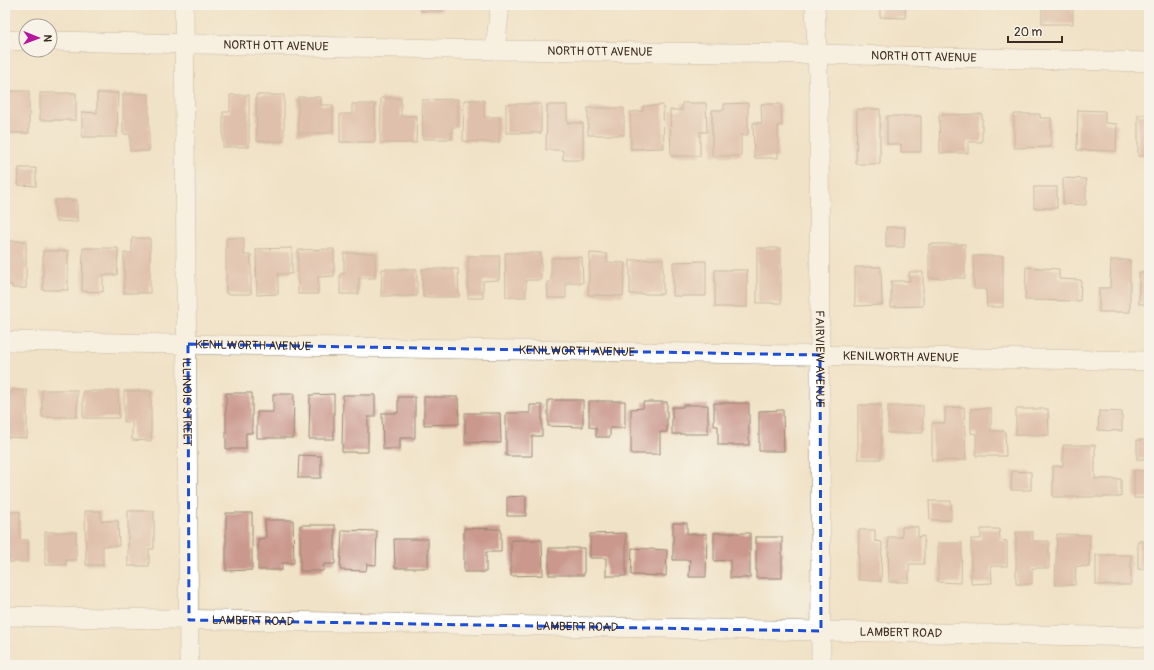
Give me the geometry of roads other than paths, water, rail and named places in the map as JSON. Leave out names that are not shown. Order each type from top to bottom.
[{"type":"street","name":"ILLINOIS STREET","points":[[184,5],[188,344],[189,665]]},
{"type":"street","points":[[495,50],[500,5]]},
{"type":"street","name":"FAIRVIEW AVENUE","points":[[814,5],[819,98],[821,665]]},
{"type":"street","points":[[5,40],[18,41]]},
{"type":"street","name":"NORTH OTT AVENUE","points":[[58,41],[495,50],[817,54],[1149,62]]},
{"type":"street","name":"KENILWORTH AVENUE","points":[[5,341],[1149,361]]},
{"type":"street","name":"LAMBERT ROAD","points":[[5,616],[1149,637]]}]
